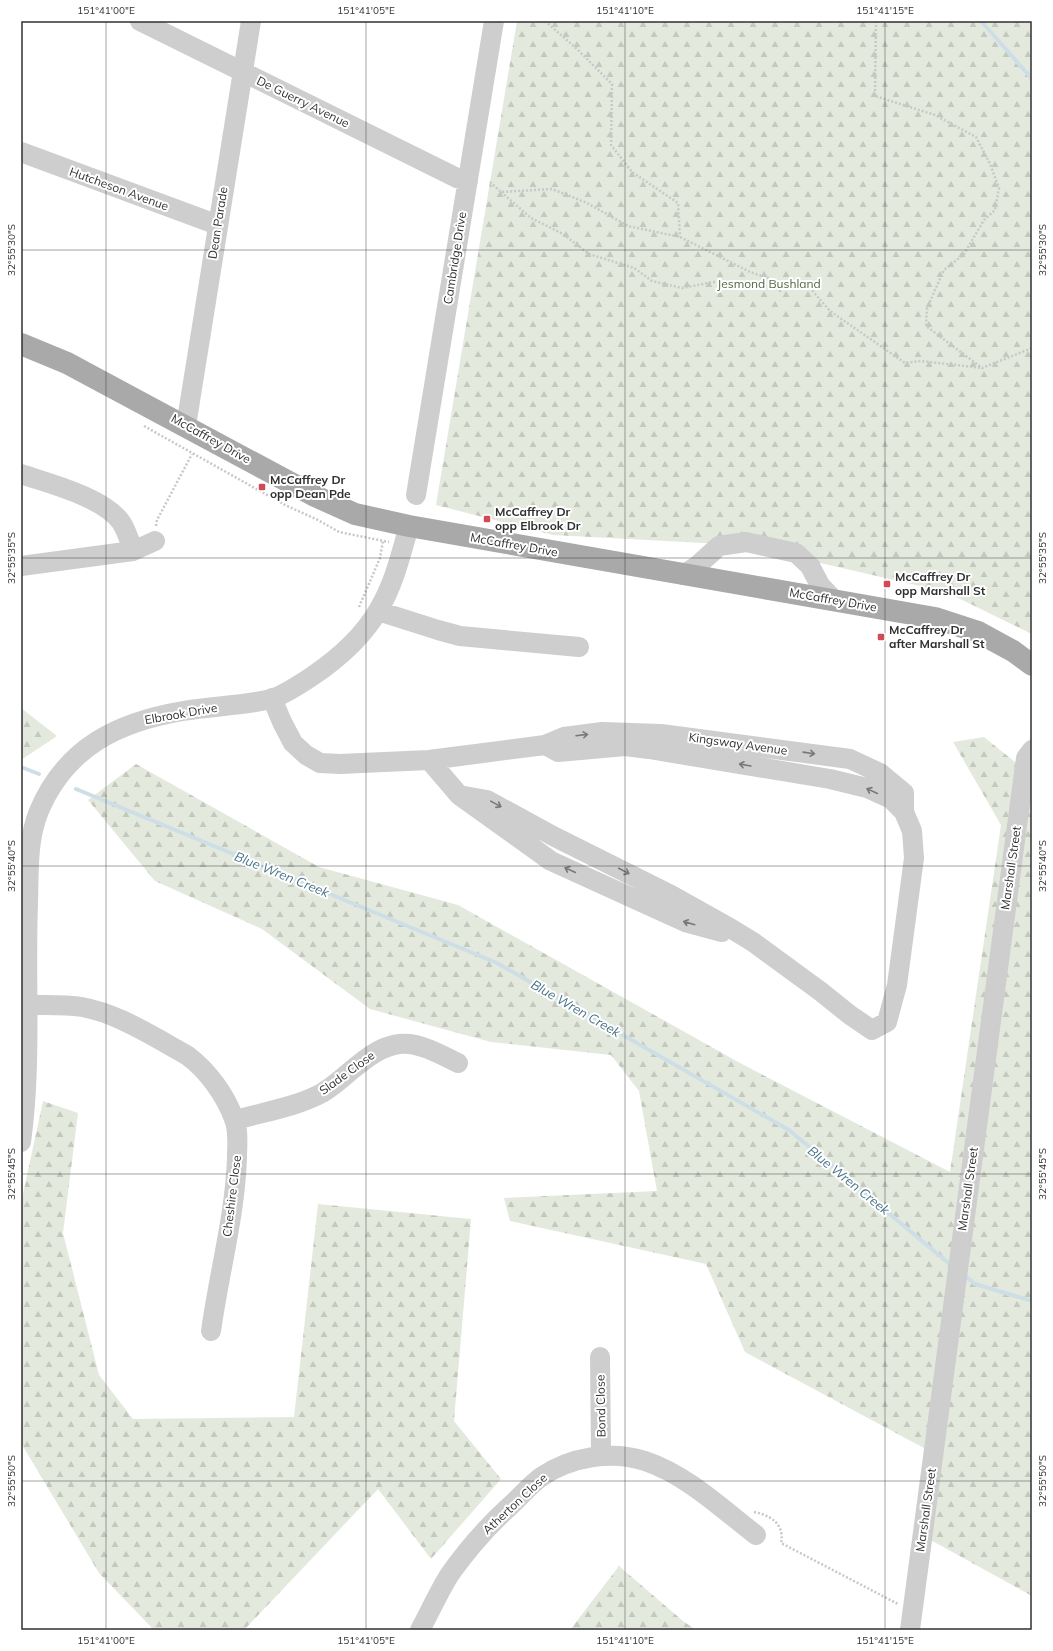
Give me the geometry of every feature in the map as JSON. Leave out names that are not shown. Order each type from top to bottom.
[{"type":"main road","name":"McCaffrey Drive","points":[[21,344],[67,363],[315,496],[355,514],[409,526],[935,618],[978,632],[1013,651],[1032,665]]},
{"type":"street","name":"De Guerry Avenue","points":[[140,21],[457,178],[468,181]]},
{"type":"street","name":"Dean Parade","points":[[186,426],[251,21]]},
{"type":"street","name":"Cambridge Drive","points":[[416,495],[494,21]]},
{"type":"street","name":"Hutcheson Avenue","points":[[21,152],[218,225]]},
{"type":"street","points":[[21,474],[85,497],[105,508],[120,522],[133,551]]},
{"type":"street","name":"Elbrook Drive","points":[[21,1142],[26,1087],[27,1005],[24,924],[30,845],[38,814],[54,783],[79,753],[96,741],[115,731],[142,720],[184,711],[236,705],[272,698],[302,683],[330,665],[352,644],[369,609],[397,567],[409,526]]},
{"type":"street","points":[[21,566],[133,551],[155,541]]},
{"type":"street","points":[[683,575],[698,565],[719,546],[746,542],[796,553],[810,566],[820,585],[834,600]]},
{"type":"street","points":[[369,609],[460,636],[579,647]]},
{"type":"street","name":"Kingsway Avenue","points":[[272,698],[293,743],[313,760],[320,762],[340,764],[429,760],[545,745],[564,737],[602,732],[661,734],[850,759],[880,773],[904,793],[904,812],[912,832],[914,858],[897,985],[887,1022],[872,1030],[753,942],[671,895],[554,836],[488,800],[458,795],[429,760]]},
{"type":"street","name":"Marshall Street","points":[[911,1621],[1026,758],[1032,750]]},
{"type":"street","name":"Cheshire Close","points":[[27,1005],[81,1007],[117,1018],[142,1030],[188,1057],[218,1088],[235,1120],[237,1146],[236,1172],[230,1223],[211,1331]]},
{"type":"street","name":"Slade Close","points":[[235,1120],[295,1104],[322,1093],[379,1050],[392,1044],[406,1043],[418,1045],[458,1063]]},
{"type":"street","name":"Bond Close","points":[[600,1357],[601,1455]]},
{"type":"street","name":"Atherton Close","points":[[420,1630],[450,1575],[472,1546],[497,1518],[541,1477],[569,1463],[601,1455],[644,1461],[660,1467],[682,1479],[756,1535]]},
{"type":"path","points":[[545,21],[577,49],[612,84],[611,145],[632,172],[678,203],[680,237]]},
{"type":"path","points":[[876,21],[875,96],[936,116],[976,137],[990,164],[999,188],[995,210],[984,220],[964,254],[944,270],[926,308],[926,326],[982,368]]},
{"type":"path","points":[[490,182],[531,218],[563,234],[589,254],[634,268],[652,281],[682,288],[713,282],[755,284],[778,288],[780,291],[790,285]]},
{"type":"path","points":[[501,192],[552,189],[587,203],[628,226],[680,237],[750,272],[790,285],[810,288],[830,311],[905,363],[921,361],[982,368],[1032,348]]},
{"type":"path","points":[[138,422],[192,454],[285,505],[340,532],[389,542]]},
{"type":"path","points":[[155,541],[156,520],[192,454]]},
{"type":"path","points":[[369,609],[383,541]]},
{"type":"path","points":[[781,1543],[911,1621]]},
{"type":"green space","name":"Jesmond Bushland","points":[[517,21],[1032,21],[1032,634],[946,592],[742,545],[553,535],[436,505]]},
{"type":"green space","points":[[21,708],[57,736],[21,760]]},
{"type":"green space","points":[[1032,733],[1032,1596],[927,1538],[935,1454],[745,1352],[706,1264],[510,1221],[504,1198],[657,1191],[639,1091],[611,1055],[491,1042],[370,1009],[262,929],[155,881],[88,800],[136,764],[319,867],[458,905],[740,1063],[950,1172],[1001,825],[953,742],[984,737],[1020,766]]},
{"type":"green space","points":[[43,1101],[78,1113],[63,1233],[99,1375],[133,1419],[294,1417],[318,1204],[471,1219],[454,1421],[501,1479],[431,1559],[378,1489],[244,1630],[154,1630],[99,1573],[21,1443],[21,1203]]},
{"type":"green space","points":[[619,1566],[683,1621],[696,1630],[570,1630]]},
{"type":"waterway","points":[[981,21],[1032,79]]},
{"type":"waterway","name":"Blue Wren Creek","points":[[21,767],[39,774]]},
{"type":"waterway","name":"Blue Wren Creek","points":[[76,789],[497,963],[789,1130],[952,1266]]},
{"type":"waterway","name":"Blue Wren Creek","points":[[964,1275],[975,1284],[1032,1301]]},
{"type":"place","name":"McCaffrey Dr opp Dean Pde","points":[[262,487]]},
{"type":"place","name":"McCaffrey Dr opp Elbrook Dr","points":[[487,519]]},
{"type":"place","name":"McCaffrey Dr opp Marshall St","points":[[887,584]]},
{"type":"place","name":"McCaffrey Dr after Marshall St","points":[[881,637]]}]
